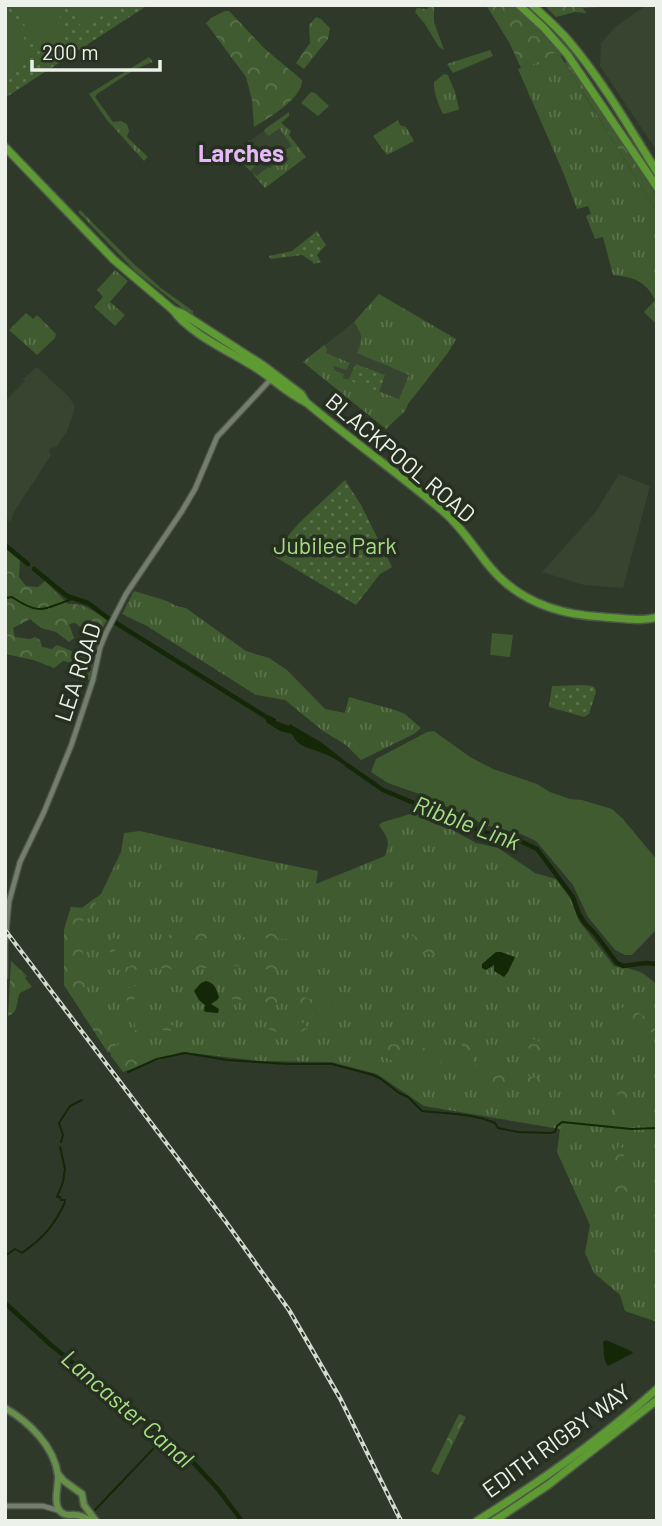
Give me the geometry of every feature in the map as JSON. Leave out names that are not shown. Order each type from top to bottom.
[{"type":"highway","points":[[519,5],[567,54],[657,187]]},
{"type":"highway","points":[[532,5],[574,48],[657,172]]},
{"type":"highway","points":[[572,50],[572,54],[608,107],[610,117]]},
{"type":"highway","name":"BLACKPOOL ROAD","points":[[5,147],[121,267],[173,310],[178,318],[273,377],[448,515],[500,579],[527,599],[568,614],[655,619]]},
{"type":"highway","name":"EDITH RIGBY WAY","points":[[477,1521],[552,1473],[657,1389]]},
{"type":"highway","name":"EDITH RIGBY WAY","points":[[494,1521],[548,1485],[657,1400]]},
{"type":"main road","points":[[5,1408],[37,1434],[48,1450],[58,1474],[82,1493],[94,1521]]},
{"type":"main road","points":[[58,1474],[57,1497],[60,1511],[68,1516],[76,1515],[94,1521]]},
{"type":"main road","points":[[57,1497],[65,1489],[75,1488]]},
{"type":"main road","points":[[76,1515],[85,1505]]},
{"type":"street","name":"LEA ROAD","points":[[5,977],[9,902],[20,862],[71,746],[109,626],[126,594],[195,489],[217,437],[273,377]]},
{"type":"street","points":[[43,1506],[57,1497]]},
{"type":"street","points":[[5,1506],[43,1506],[60,1511]]},
{"type":"shaded area","points":[[657,5],[657,151],[600,66],[601,43],[614,28],[645,6]]},
{"type":"shaded area","points":[[277,121],[306,157],[265,188],[235,152]]},
{"type":"shaded area","points":[[379,294],[456,339],[406,409],[386,429],[303,362],[354,322]]},
{"type":"shaded area","points":[[37,367],[69,397],[74,405],[74,412],[67,431],[57,446],[49,450],[51,455],[14,512],[10,523],[5,515],[5,401]]},
{"type":"shaded area","points":[[619,474],[650,486],[623,588],[584,585],[542,572],[595,513]]},
{"type":"shaded area","points":[[268,715],[276,721],[289,726],[290,724],[322,743],[349,764],[349,768],[328,755],[302,745],[292,734],[280,731],[266,722]]},
{"type":"shaded area","points":[[496,952],[515,957],[504,977],[494,971],[494,965],[486,970],[482,968],[482,964]]},
{"type":"shaded area","points":[[206,981],[217,991],[219,997],[211,1004],[219,1009],[218,1013],[204,1011],[205,1005],[194,991]]},
{"type":"shaded area","points":[[606,1340],[633,1353],[608,1366],[603,1342]]},
{"type":"green space","points":[[5,5],[148,5],[5,98]]},
{"type":"green space","points":[[13,5],[53,5],[70,34],[40,52]]},
{"type":"green space","points":[[69,5],[109,5],[112,10],[82,28]]},
{"type":"green space","points":[[434,5],[434,22],[444,50],[439,47],[415,12],[417,8],[427,9]]},
{"type":"green space","points":[[486,5],[512,5],[538,29],[561,57],[554,53],[549,58],[521,68]]},
{"type":"green space","points":[[603,5],[583,8],[586,13],[575,12],[556,17],[546,7]]},
{"type":"green space","points":[[5,6],[34,55],[5,71]]},
{"type":"green space","points":[[229,11],[265,49],[302,80],[301,87],[291,100],[254,127],[252,100],[246,77],[206,23]]},
{"type":"green space","points":[[316,17],[330,28],[328,39],[304,69],[296,63],[310,43],[309,25]]},
{"type":"green space","points":[[490,50],[493,56],[453,73],[447,64]]},
{"type":"green space","points":[[554,53],[561,57],[657,212],[657,325],[644,312],[655,300],[647,288],[638,281],[613,275],[603,237],[595,239],[586,216],[591,214],[588,206],[577,209],[518,69],[548,58]]},
{"type":"green space","points":[[149,57],[153,62],[132,72],[95,97],[113,122],[121,121],[127,124],[127,137],[148,157],[144,161],[106,119],[89,94]]},
{"type":"green space","points":[[567,62],[657,196],[657,212],[565,63]]},
{"type":"green space","points":[[444,74],[448,75],[459,109],[443,114],[434,82]]},
{"type":"green space","points":[[311,92],[329,106],[318,116],[301,103]]},
{"type":"green space","points":[[289,112],[289,116],[281,123],[291,131],[289,135],[306,157],[265,188],[253,174],[257,176],[277,163],[282,166],[289,159],[282,152],[292,146],[279,128],[269,136],[264,131]]},
{"type":"green space","points":[[398,120],[400,125],[406,127],[414,141],[387,155],[373,136]]},
{"type":"green space","points":[[249,140],[262,160],[250,171],[235,154]]},
{"type":"green space","points":[[80,210],[134,264],[193,311],[193,314],[135,271],[78,212]]},
{"type":"green space","points":[[317,231],[326,245],[317,255],[321,262],[313,264],[302,255],[270,259],[269,256],[292,251]]},
{"type":"green space","points":[[115,270],[128,281],[110,302],[125,315],[115,326],[94,307],[103,297],[97,290]]},
{"type":"green space","points":[[379,294],[456,339],[405,411],[386,429],[303,362],[324,345],[327,348],[326,353],[350,363],[346,370],[334,366],[334,370],[344,374],[343,378],[399,399],[409,375],[357,353],[361,337],[354,322]]},
{"type":"green space","points":[[26,313],[33,319],[37,315],[56,334],[37,355],[9,330]]},
{"type":"green space","points":[[356,364],[385,375],[379,392],[348,380]]},
{"type":"green space","name":"Jubilee Park","points":[[345,480],[361,505],[392,567],[380,574],[356,605],[272,555],[299,523]]},
{"type":"green space","points":[[5,548],[20,560],[19,577],[26,586],[38,587],[45,581],[68,604],[84,606],[107,620],[99,634],[92,627],[84,630],[75,623],[69,624],[74,638],[69,642],[56,632],[41,628],[30,619],[13,628],[15,637],[35,637],[40,640],[42,647],[52,649],[57,645],[76,653],[94,654],[90,680],[81,676],[72,663],[63,661],[54,668],[5,654]]},
{"type":"green space","points":[[134,591],[186,608],[246,651],[269,658],[287,670],[325,709],[345,713],[349,697],[405,714],[421,728],[361,760],[346,745],[323,731],[285,700],[256,695],[147,626],[122,614]]},
{"type":"green space","points":[[492,633],[513,635],[510,657],[490,655]]},
{"type":"green space","points":[[552,686],[592,686],[596,692],[589,714],[584,717],[549,707]]},
{"type":"green space","points":[[434,731],[470,757],[493,769],[570,799],[612,809],[623,819],[657,860],[657,929],[632,955],[615,950],[588,917],[573,885],[536,841],[521,834],[485,825],[425,796],[388,783],[371,772],[376,759],[427,732]]},
{"type":"green space","points":[[414,813],[476,843],[498,848],[535,873],[556,879],[570,898],[579,921],[614,966],[637,971],[657,985],[657,1322],[625,1311],[620,1295],[594,1273],[585,1253],[590,1225],[557,1152],[560,1129],[424,1106],[377,1074],[331,1062],[260,1061],[182,1052],[123,1072],[64,985],[64,930],[71,907],[82,908],[101,894],[121,852],[124,833],[140,831],[318,871],[316,884],[385,856],[387,839],[379,825]]},
{"type":"green space","points":[[94,899],[95,915],[80,922],[84,934],[78,941],[83,952],[91,1020],[103,1024],[109,1033],[114,1033],[127,1042],[118,1043],[108,1053],[64,985],[64,930],[71,907],[82,908]]},
{"type":"green space","points":[[197,924],[207,929],[221,930],[202,939],[168,938],[176,927]]},
{"type":"green space","points":[[260,924],[296,928],[287,939],[239,937],[237,934],[235,925]]},
{"type":"green space","points":[[412,935],[426,945],[470,961],[471,970],[403,944],[400,937],[406,939]]},
{"type":"green space","points":[[113,938],[118,939],[120,944],[114,957],[128,967],[140,960],[191,963],[235,957],[264,962],[298,959],[296,970],[227,965],[191,970],[142,967],[128,973],[113,966],[109,946]]},
{"type":"green space","points":[[11,961],[27,976],[25,978],[32,987],[20,993],[16,1010],[8,1016]]},
{"type":"green space","points":[[131,986],[142,986],[147,991],[145,995],[134,999],[134,1008],[139,1018],[175,1026],[175,1030],[143,1028],[139,1033],[135,1032],[134,1020],[127,1002]]},
{"type":"green space","points":[[264,993],[294,994],[309,999],[335,1001],[339,1010],[218,998],[218,995],[251,996]]},
{"type":"green space","points":[[620,1007],[645,1017],[657,1027],[657,1033],[644,1031],[615,1019]]},
{"type":"green space","points":[[268,1022],[305,1023],[308,1028],[287,1033],[265,1027]]},
{"type":"green space","points":[[464,1035],[471,1035],[476,1040],[473,1053],[476,1065],[471,1069],[460,1065],[464,1051]]},
{"type":"green space","points":[[519,1035],[562,1051],[559,1056],[517,1045],[513,1038]]},
{"type":"green space","points":[[380,1040],[406,1045],[411,1052],[410,1059],[396,1062],[377,1054]]},
{"type":"green space","points":[[420,1049],[440,1053],[444,1059],[440,1065],[430,1066],[418,1062]]},
{"type":"green space","points":[[182,1052],[121,1069],[110,1055]]},
{"type":"green space","points":[[483,1067],[539,1078],[548,1082],[548,1085],[536,1089],[489,1087],[473,1073]]},
{"type":"green space","points":[[624,1088],[633,1093],[629,1108],[636,1115],[634,1121],[618,1120],[615,1117],[617,1094]]},
{"type":"green space","points":[[618,1146],[625,1149],[619,1162],[626,1167],[626,1176],[630,1181],[631,1189],[625,1195],[614,1192],[609,1186]]},
{"type":"green space","points":[[459,1414],[466,1417],[438,1475],[431,1471]]},
{"type":"waterway","name":"Ribble Link","points":[[5,545],[28,564]]},
{"type":"waterway","name":"Ribble Link","points":[[34,569],[67,596],[88,603],[271,720]]},
{"type":"waterway","points":[[5,602],[6,598],[12,597],[29,607],[42,609],[72,599]]},
{"type":"waterway","name":"Ribble Link","points":[[347,765],[383,790],[483,832],[514,838],[537,849],[573,897],[584,922],[617,963],[623,966],[657,964]]},
{"type":"waterway","points":[[128,1072],[157,1059],[185,1053],[227,1060],[332,1064],[381,1079],[408,1097],[422,1111],[477,1117],[495,1123],[498,1128],[518,1132],[555,1132],[562,1122],[631,1129],[657,1128]]},
{"type":"waterway","points":[[61,1142],[63,1135],[59,1123],[70,1106],[82,1100]]},
{"type":"waterway","points":[[5,1256],[15,1249],[22,1253],[42,1236],[57,1218],[65,1202],[57,1197],[65,1169],[60,1147]]},
{"type":"waterway","name":"Lancaster Canal","points":[[5,1303],[51,1345],[187,1456],[217,1488],[242,1521]]},
{"type":"waterway","points":[[156,1446],[163,1437]]},
{"type":"waterway","points":[[95,1510],[153,1449]]},
{"type":"railway","points":[[5,930],[226,1222],[289,1310],[340,1398],[401,1521]]},
{"type":"district","name":"Larches","points":[[241,152]]}]
